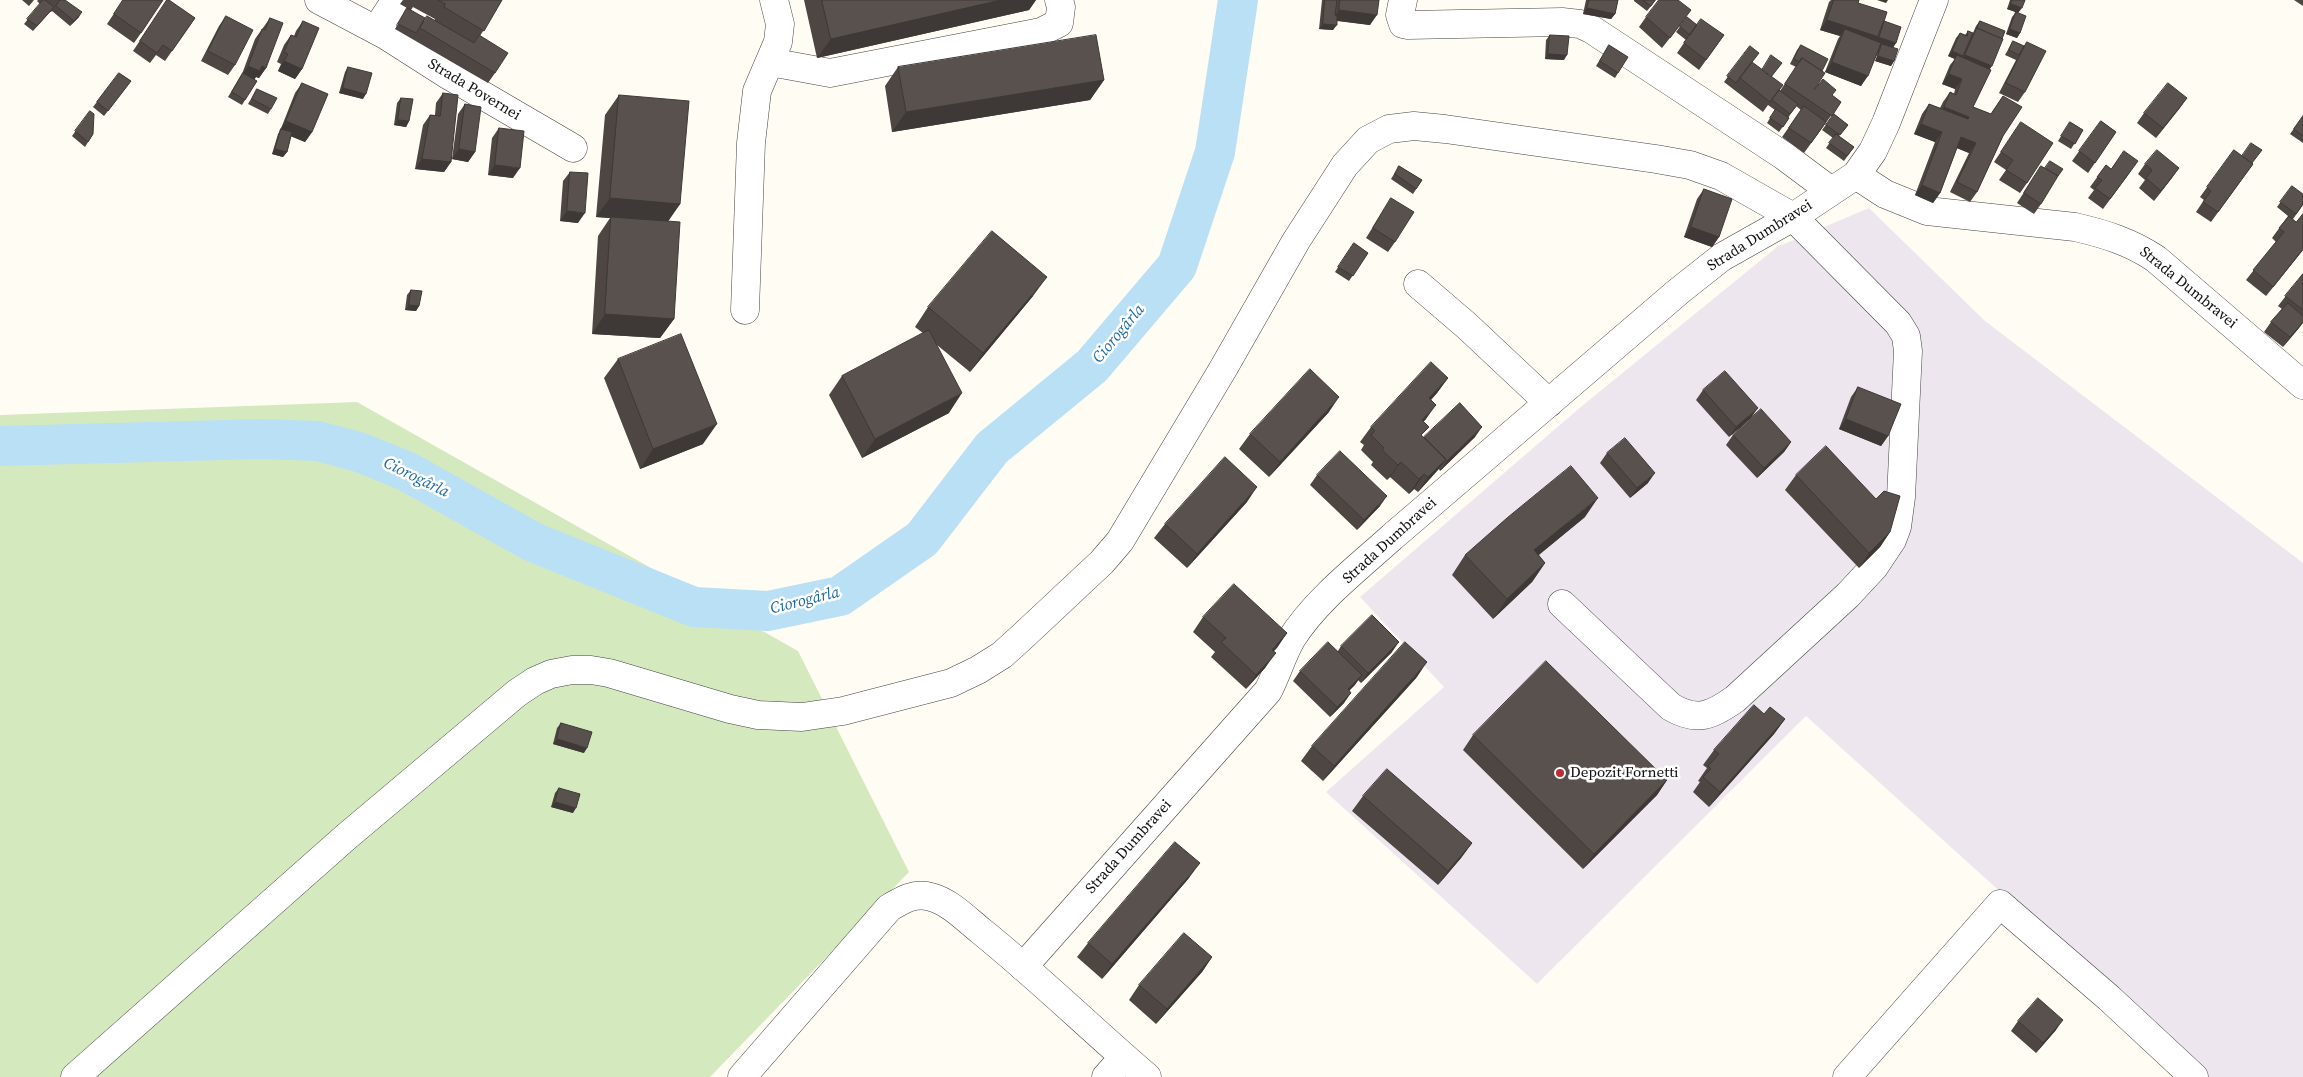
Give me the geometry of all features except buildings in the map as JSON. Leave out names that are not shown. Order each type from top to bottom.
[{"type":"street","name":"Strada Povernei","points":[[319,0],[376,30],[456,80],[573,148]]},
{"type":"street","points":[[376,30],[396,0]]},
{"type":"street","points":[[745,310],[751,143],[757,91],[778,42],[780,24],[774,0]]},
{"type":"street","points":[[770,62],[830,74],[1041,32],[1059,23],[1061,7],[1059,0]]},
{"type":"street","name":"Strada Dumbravei","points":[[1023,966],[1268,691],[1292,639],[1314,611],[1392,537],[1679,291],[1722,257],[1793,216],[1856,175],[1872,151],[1886,123],[1934,0]]},
{"type":"street","name":"Strada Dumbravei","points":[[1402,10],[1408,25],[1562,22],[1580,24],[1784,156],[1831,191]]},
{"type":"street","points":[[75,1077],[346,837],[510,699],[535,681],[572,670],[609,673],[730,709],[781,718],[802,718],[843,711],[951,683],[978,670],[1002,655],[1102,562],[1120,541],[1223,369],[1296,241],[1345,166],[1359,148],[1377,134],[1402,127],[1444,129],[1690,165],[1722,176],[1793,216],[1898,323],[1906,336],[1908,352],[1906,424],[1901,497],[1897,527],[1888,546],[1874,567],[1848,595],[1759,677],[1721,709],[1707,715],[1692,717],[1671,707],[1562,604]]},
{"type":"street","name":"Strada Dumbravei","points":[[1856,175],[1885,194],[1927,211],[2076,227],[2099,232],[2136,246],[2156,259],[2303,385]]},
{"type":"street","points":[[1418,284],[1467,326],[1549,403]]},
{"type":"street","points":[[742,1077],[889,908],[907,897],[920,895],[932,897],[948,904],[1023,966],[1115,1067],[1147,1077]]},
{"type":"street","points":[[1847,1077],[2000,904],[2109,998],[2194,1077]]},
{"type":"shaded area","points":[[1869,208],[1985,321],[2303,563],[2303,1077],[2205,1077],[1806,716],[1537,984],[1326,792],[1444,687],[1360,597],[1582,406],[1777,247]]},
{"type":"green space","points":[[357,402],[798,651],[909,872],[710,1077],[0,1077],[0,415]]},
{"type":"waterway","name":"Ciorogârla","points":[[0,446],[262,439],[318,441],[359,452],[406,471],[533,542],[694,607],[768,611],[840,596],[922,539],[992,448],[1092,366],[1177,266],[1215,152],[1238,0]]},
{"type":"place","name":"Depozit Fornetti","points":[[1560,773]]}]
